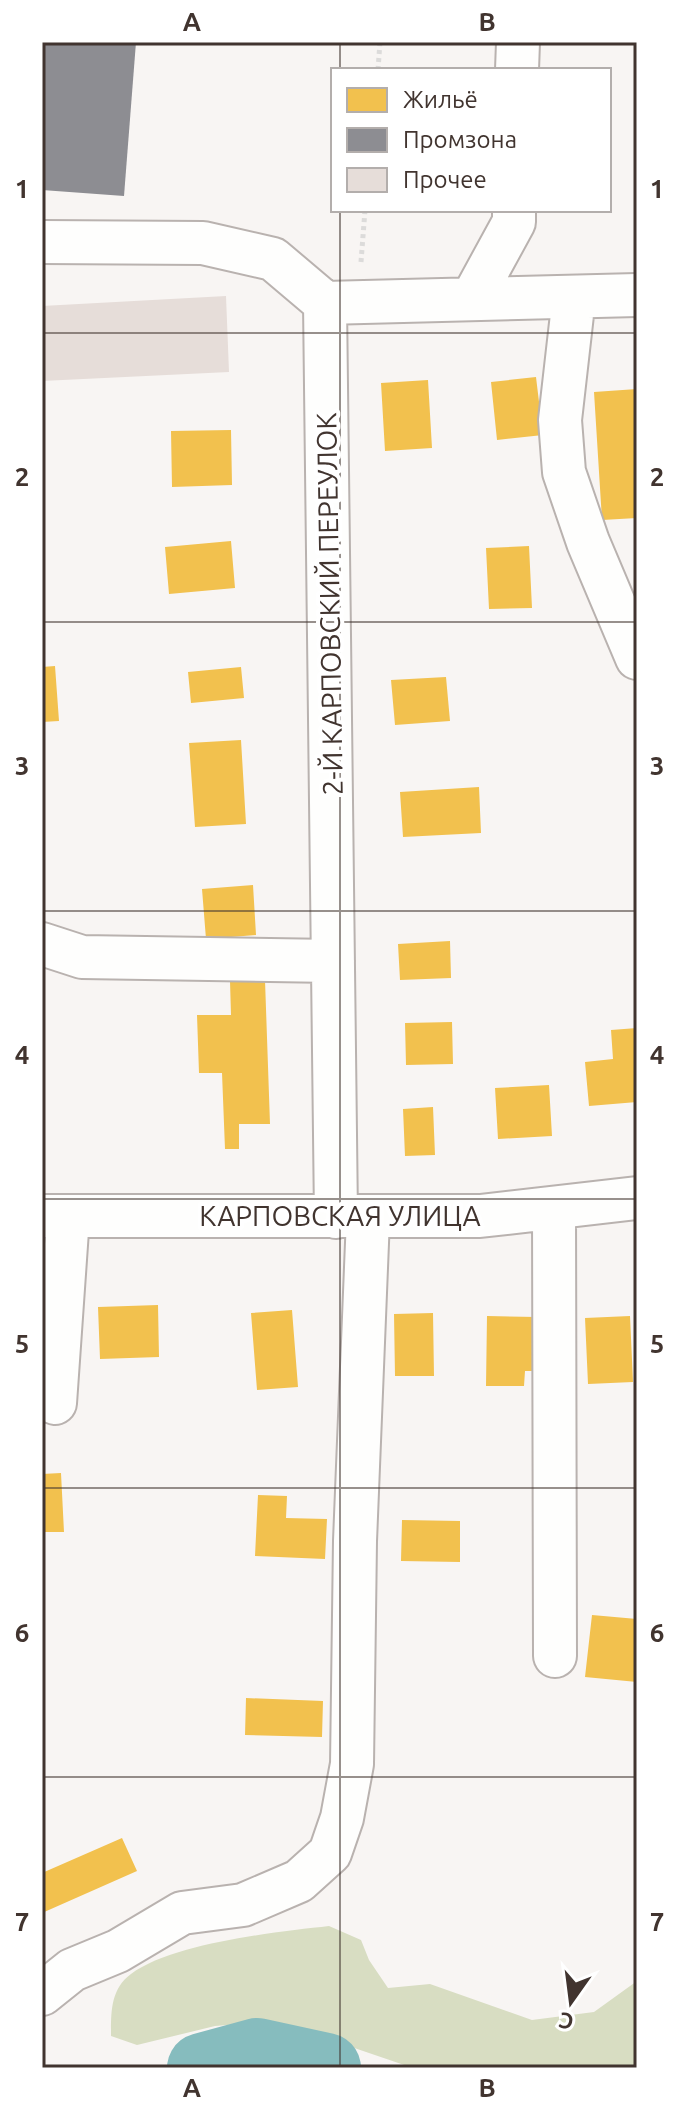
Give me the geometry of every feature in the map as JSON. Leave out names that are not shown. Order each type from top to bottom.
[{"type":"street","points":[[517,68],[518,42]]},
{"type":"street","points":[[472,299],[514,222],[514,212]]},
{"type":"street","points":[[42,242],[203,243],[273,259],[341,303],[637,295]]},
{"type":"street","points":[[574,297],[560,420],[564,472],[594,557],[637,658]]},
{"type":"street","name":"2-Й КАРПОВСКИЙ ПЕРЕУЛОК","points":[[42,1994],[72,1970],[118,1951],[182,1913],[243,1905],[299,1881],[330,1853],[342,1818],[352,1764],[355,1541],[352,1218],[333,961],[341,303]]},
{"type":"street","points":[[42,944],[82,957],[333,961]]},
{"type":"street","name":"КАРПОВСКАЯ УЛИЦА","points":[[55,1216],[480,1216],[637,1198]]},
{"type":"street","points":[[554,1208],[555,1656]]},
{"type":"street","points":[[55,1216],[55,1403]]},
{"type":"path","points":[[378,68],[380,42]]},
{"type":"path","points":[[341,303],[364,212]]},
{"type":"green space","points":[[329,1926],[361,1940],[369,1960],[388,1988],[430,1984],[532,2020],[594,2012],[637,1981],[637,2068],[413,2068],[325,2038],[265,2022],[215,2026],[137,2045],[111,2036],[115,1994],[124,1980],[149,1963],[226,1941]]},
{"type":"building: Жильё","points":[[536,377],[543,435],[497,440],[491,382]]},
{"type":"building: Жильё","points":[[428,380],[432,448],[385,451],[381,383]]},
{"type":"building: Жильё","points":[[637,389],[637,518],[602,520],[594,392]]},
{"type":"building: Жильё","points":[[231,430],[232,485],[172,487],[171,431]]},
{"type":"building: Жильё","points":[[231,541],[235,588],[169,594],[165,547]]},
{"type":"building: Жильё","points":[[529,546],[532,608],[489,609],[486,548]]},
{"type":"building: Жильё","points":[[55,666],[59,721],[42,722],[42,667]]},
{"type":"building: Жильё","points":[[241,667],[244,698],[191,703],[188,672]]},
{"type":"building: Жильё","points":[[446,677],[450,721],[395,725],[391,680]]},
{"type":"building: Жильё","points":[[241,740],[246,824],[195,827],[189,743]]},
{"type":"building: Жильё","points":[[479,787],[481,833],[403,837],[400,792]]},
{"type":"building: Жильё","points":[[253,885],[256,935],[206,939],[202,889]]},
{"type":"building: Жильё","points":[[450,941],[451,978],[400,980],[398,944]]},
{"type":"building: Жильё","points":[[265,980],[270,1124],[239,1124],[239,1149],[225,1149],[222,1073],[199,1073],[197,1015],[231,1015],[230,981]]},
{"type":"building: Жильё","points":[[452,1022],[453,1064],[406,1065],[405,1023]]},
{"type":"building: Жильё","points":[[637,1028],[637,1102],[589,1106],[585,1062],[613,1059],[611,1030]]},
{"type":"building: Жильё","points":[[549,1085],[552,1136],[498,1139],[495,1088]]},
{"type":"building: Жильё","points":[[433,1107],[435,1155],[405,1156],[403,1109]]},
{"type":"building: Жильё","points":[[158,1305],[159,1357],[100,1359],[98,1307]]},
{"type":"building: Жильё","points":[[292,1310],[298,1387],[257,1390],[251,1313]]},
{"type":"building: Жильё","points":[[433,1313],[434,1376],[395,1376],[394,1314]]},
{"type":"building: Жильё","points":[[487,1316],[537,1317],[536,1371],[525,1371],[524,1386],[486,1386]]},
{"type":"building: Жильё","points":[[630,1316],[633,1382],[588,1384],[585,1318]]},
{"type":"building: Жильё","points":[[61,1473],[64,1532],[42,1532],[42,1474]]},
{"type":"building: Жильё","points":[[258,1495],[287,1496],[286,1518],[327,1519],[325,1559],[255,1556]]},
{"type":"building: Жильё","points":[[402,1520],[460,1521],[460,1562],[401,1561]]},
{"type":"building: Жильё","points":[[592,1615],[637,1619],[637,1682],[585,1677]]},
{"type":"building: Жильё","points":[[246,1698],[323,1701],[322,1737],[245,1735]]},
{"type":"building: Жильё","points":[[122,1838],[137,1871],[42,1913],[42,1873]]},
{"type":"building: Промзона","points":[[42,42],[136,42],[124,196],[42,190]]},
{"type":"building: Прочее","points":[[226,296],[229,372],[42,381],[42,306]]},
{"type":"waterway","points":[[202,2068],[257,2053],[326,2068]]}]
